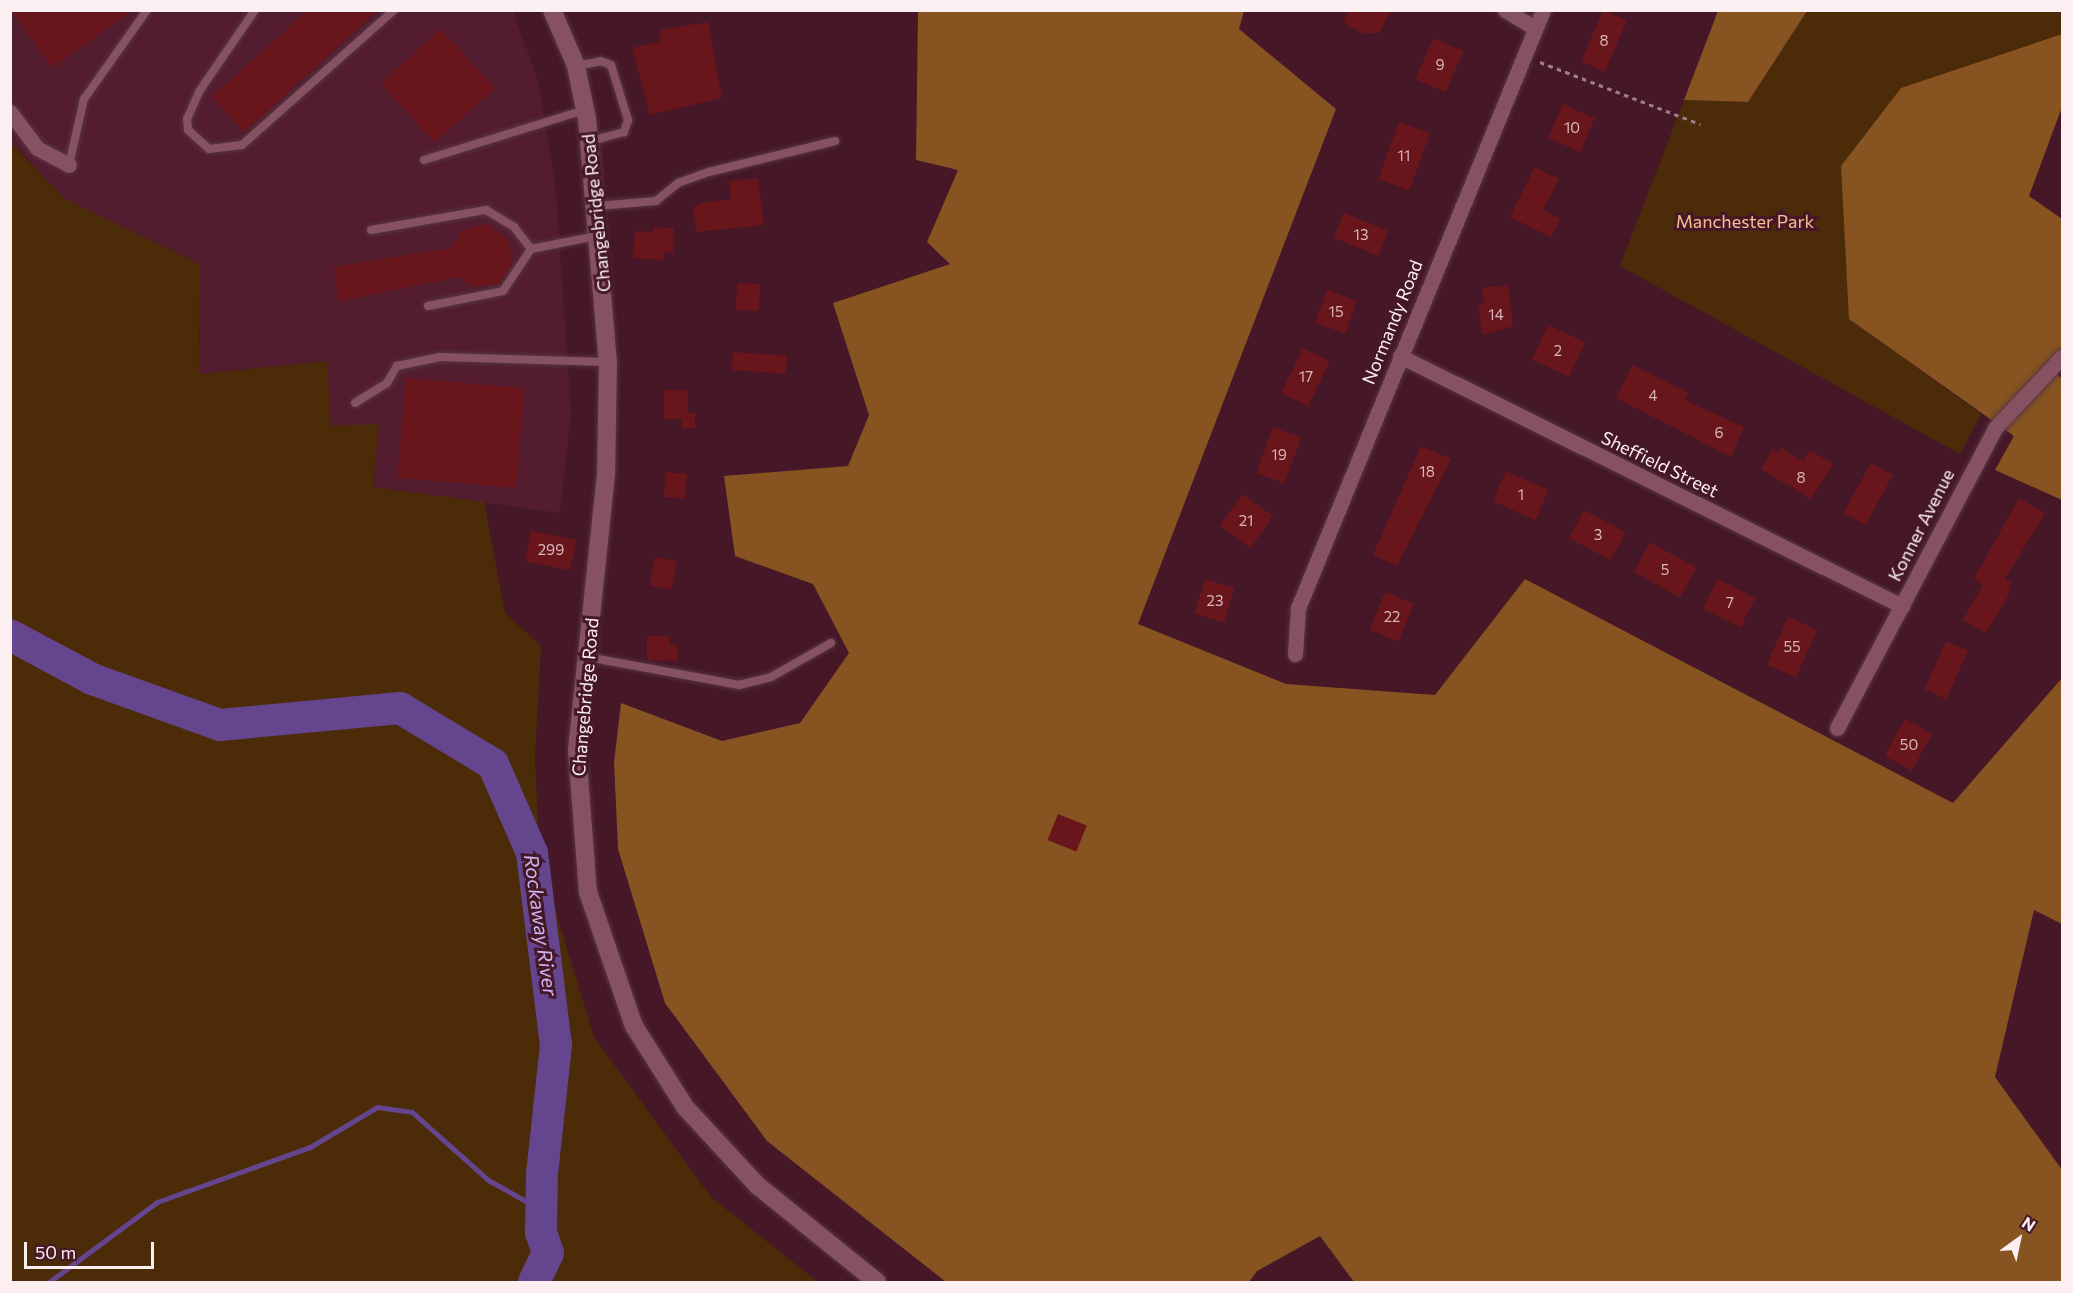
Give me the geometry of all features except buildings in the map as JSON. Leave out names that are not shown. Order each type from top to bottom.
[{"type":"main road","name":"Changebridge Road","points":[[551,14],[576,66],[585,110],[601,236],[608,362],[606,474],[577,750],[580,845],[600,938],[634,1026],[679,1098],[716,1143],[766,1193],[877,1282]]},
{"type":"street","points":[[1505,10],[1535,28]]},
{"type":"street","name":"Normandy Road","points":[[1294,654],[1298,608],[1543,10]]},
{"type":"street","points":[[10,112],[37,148],[69,165]]},
{"type":"street","name":"Sheffield Street","points":[[1400,356],[1902,606]]},
{"type":"street","name":"Konner Avenue","points":[[1837,728],[1995,428],[2062,357]]},
{"type":"lane","points":[[69,165],[84,99],[147,10]]},
{"type":"lane","points":[[255,10],[200,90],[187,119],[188,130],[209,149],[242,145],[394,10]]},
{"type":"lane","points":[[576,66],[601,61],[611,65],[628,120],[624,132],[590,141]]},
{"type":"lane","points":[[424,160],[585,110]]},
{"type":"lane","points":[[598,206],[656,201],[678,183],[708,172],[835,141]]},
{"type":"lane","points":[[371,230],[486,210],[514,227],[531,249]]},
{"type":"lane","points":[[428,306],[503,291],[531,249],[601,236]]},
{"type":"lane","points":[[355,403],[387,383],[397,366],[440,357],[608,362]]},
{"type":"lane","points":[[587,657],[739,685],[771,677],[831,643]]},
{"type":"path","points":[[1524,56],[1700,124]]},
{"type":"shaded area","points":[[11,11],[513,11],[538,81],[556,191],[571,413],[560,513],[373,487],[379,425],[331,426],[326,361],[199,374],[200,264],[65,199],[11,142]]},
{"type":"shaded area","points":[[918,11],[1244,11],[1239,29],[1336,109],[1138,624],[1286,684],[1435,695],[1525,579],[1953,803],[2062,678],[2062,924],[2034,910],[1995,1077],[2062,1170],[2062,1282],[1354,1282],[1320,1236],[1257,1271],[1249,1282],[946,1282],[767,1141],[665,1003],[618,849],[614,762],[621,703],[722,741],[800,723],[849,653],[813,584],[735,556],[724,476],[848,466],[869,415],[833,303],[950,264],[927,242],[958,170],[916,160]]},
{"type":"shaded area","points":[[1718,11],[1807,11],[1748,102],[1684,100]]},
{"type":"shaded area","points":[[2062,34],[2062,107],[2029,196],[2062,219],[2062,362],[2051,370],[2062,378],[2062,500],[1995,470],[2014,436],[1849,319],[1841,166],[1901,88]]},
{"type":"green space","name":"Manchester Park","points":[[1807,11],[2062,11],[2062,34],[1901,88],[1849,319],[1981,414],[1960,454],[1620,266],[1684,100],[1748,102]]},
{"type":"green space","points":[[10,142],[65,199],[200,264],[199,374],[327,361],[331,426],[379,424],[373,487],[484,502],[505,613],[541,646],[535,758],[540,860],[594,1037],[711,1197],[818,1282],[11,1282]]},
{"type":"waterway","name":"Rockaway River","points":[[10,635],[92,679],[220,725],[400,708],[493,764],[532,853],[556,1045],[542,1173],[541,1232],[548,1253],[534,1282]]},
{"type":"waterway","points":[[49,1282],[157,1202],[310,1147],[377,1107],[412,1112],[488,1180],[542,1210]]}]
